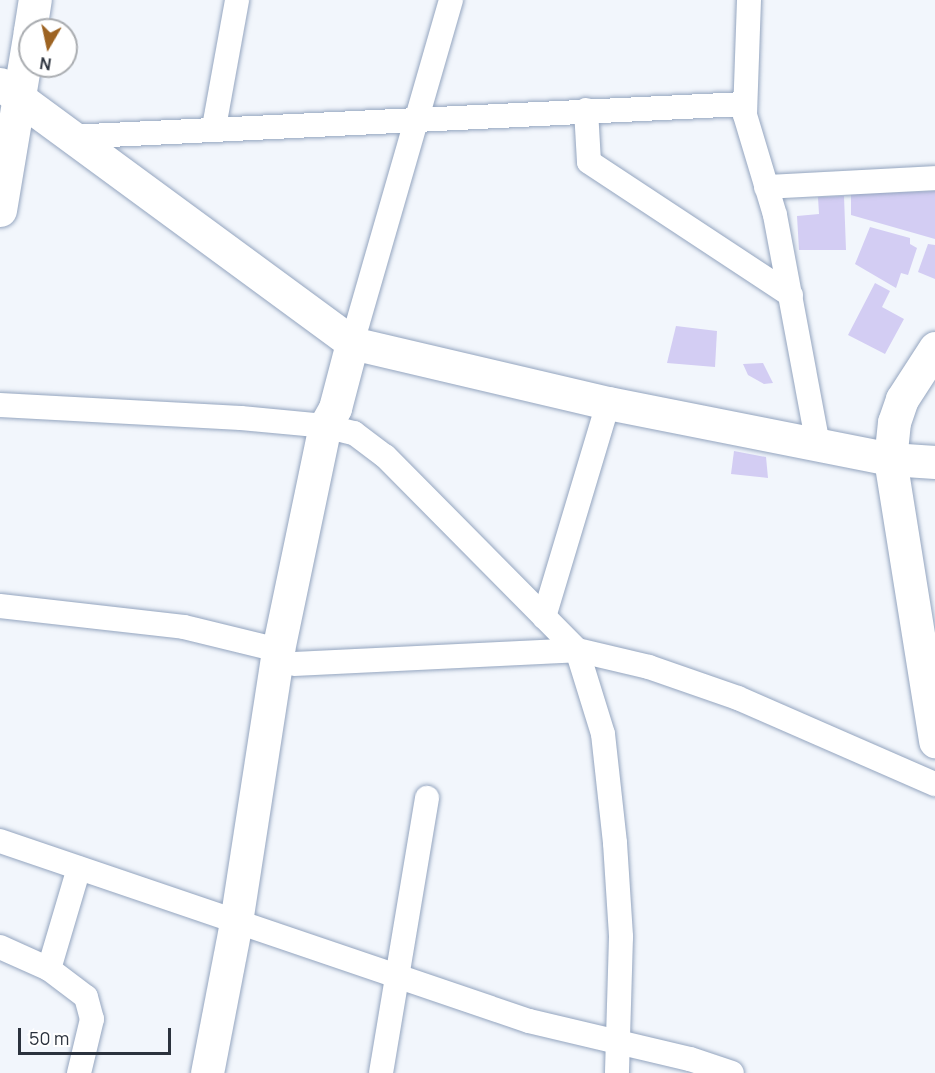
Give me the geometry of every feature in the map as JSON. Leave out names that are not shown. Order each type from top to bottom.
[{"type":"street","points":[[32,18],[35,0]]},
{"type":"street","points":[[214,127],[237,0]]},
{"type":"street","points":[[227,1073],[244,925],[286,657],[332,420],[414,117],[451,0]]},
{"type":"street","points":[[749,0],[743,104],[766,188],[791,295],[818,445]]},
{"type":"street","points":[[0,210],[9,90],[18,64]]},
{"type":"street","points":[[9,90],[69,137],[352,343],[608,403],[890,459],[935,462]]},
{"type":"street","points":[[69,137],[414,117],[743,104]]},
{"type":"street","points":[[586,110],[589,162],[791,295]]},
{"type":"street","points":[[766,188],[935,178]]},
{"type":"street","points":[[935,348],[902,399],[894,422],[890,459],[935,741]]},
{"type":"street","points":[[544,617],[608,403]]},
{"type":"street","points":[[0,405],[332,420],[363,437],[385,456],[577,650],[603,734],[615,843],[621,937],[617,1073]]},
{"type":"street","points":[[0,606],[184,627],[286,657],[577,650],[649,667],[738,698],[935,784]]},
{"type":"street","points":[[381,1073],[427,798]]},
{"type":"street","points":[[0,841],[396,976],[619,1046],[690,1059],[732,1073]]},
{"type":"street","points":[[49,969],[79,868]]},
{"type":"street","points":[[207,1073],[244,925]]},
{"type":"street","points":[[0,947],[49,969],[86,997],[92,1019],[79,1073]]},
{"type":"building","points":[[935,191],[935,239],[851,215],[851,194]]},
{"type":"building","points":[[844,196],[846,250],[799,250],[797,216],[819,214],[818,197]]},
{"type":"building","points":[[870,227],[910,238],[910,244],[917,248],[908,275],[901,273],[896,288],[855,264]]},
{"type":"building","points":[[928,244],[935,245],[935,279],[918,272]]},
{"type":"building","points":[[875,283],[890,291],[882,307],[904,319],[885,354],[848,335]]},
{"type":"building","points":[[676,326],[717,331],[715,367],[667,363]]},
{"type":"building","points":[[763,363],[773,383],[764,384],[748,375],[743,364]]},
{"type":"building","points":[[734,451],[766,457],[768,478],[731,474]]}]
